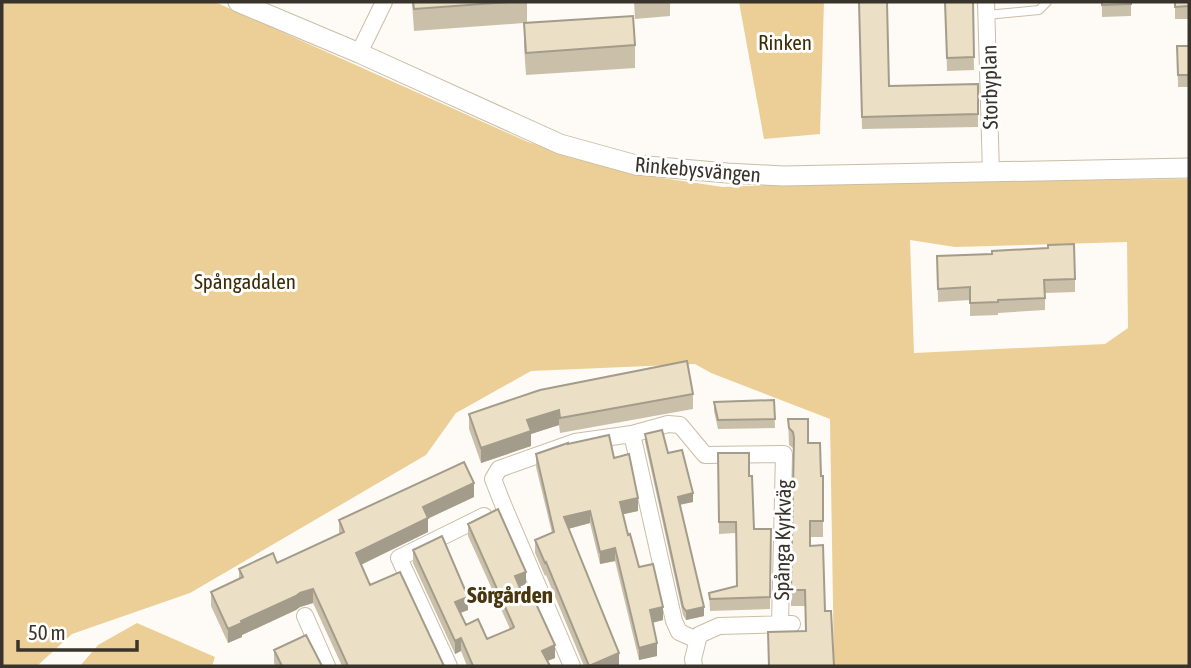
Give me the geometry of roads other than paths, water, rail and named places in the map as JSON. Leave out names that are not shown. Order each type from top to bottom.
[{"type":"street","name":"Rinkebysvängen","points":[[238,2],[561,144],[636,165],[783,176],[1189,168]]},
{"type":"street","points":[[359,53],[384,2]]},
{"type":"street","name":"Storbyplan","points":[[986,8],[991,173]]},
{"type":"street","name":"Spånga Kyrkväg","points":[[572,666],[493,479],[499,469],[575,442],[632,434],[668,424],[680,425],[705,454],[783,454],[786,624],[719,626],[699,635],[697,640]]},
{"type":"street","points":[[632,434],[674,621],[679,632],[697,640],[694,666]]},
{"type":"street","points":[[449,666],[399,558],[503,507]]},
{"type":"street","points":[[305,616],[327,666]]},
{"type":"lane","points":[[986,8],[1032,12],[1039,10],[1047,2]]},
{"type":"district","name":"Sörgården","points":[[510,595]]},
{"type":"park label","name":"Rinken","points":[[785,42]]},
{"type":"park label","name":"Spångadalen","points":[[245,281]]}]
